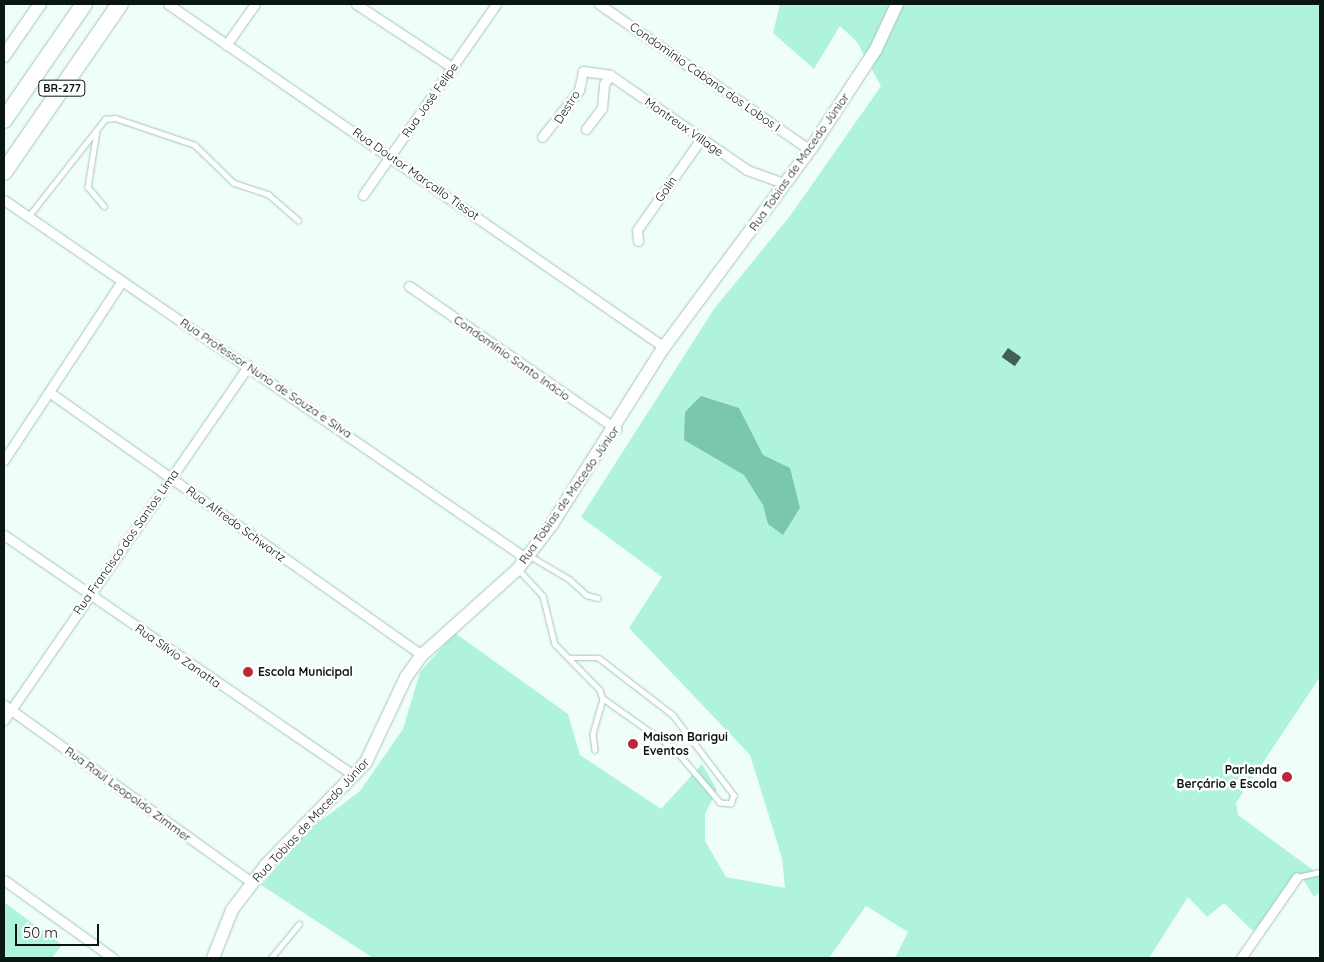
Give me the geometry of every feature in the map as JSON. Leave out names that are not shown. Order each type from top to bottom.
[{"type":"highway","name":"BR-277","points":[[4,120],[84,4]]},
{"type":"highway","name":"BR-277","points":[[4,172],[120,4]]},
{"type":"street","points":[[5,51],[40,4]]},
{"type":"street","name":"Rua Doutor Marçallo Tissot","points":[[168,4],[664,347]]},
{"type":"street","points":[[226,45],[255,4]]},
{"type":"street","points":[[356,4],[453,68]]},
{"type":"street","name":"Rua José Felipe","points":[[363,195],[496,4]]},
{"type":"street","name":"Condomínio Cabana dos Lobos I","points":[[600,4],[810,150]]},
{"type":"street","name":"Rua Tobias de Macedo Júnior","points":[[213,958],[232,910],[253,883],[353,776],[378,744],[406,677],[422,656],[518,569],[528,557],[616,429],[664,347],[810,150],[876,49],[897,4]]},
{"type":"street","name":"Montreux Village","points":[[582,71],[610,75],[747,170],[786,184]]},
{"type":"street","name":"Destro","points":[[542,137],[579,90],[582,71]]},
{"type":"street","points":[[586,129],[602,108],[604,84],[610,75]]},
{"type":"street","name":"Golin","points":[[638,241],[637,230],[701,139]]},
{"type":"street","name":"Rua Professor Nuno de Souza e Silva","points":[[4,200],[528,557]]},
{"type":"street","points":[[4,460],[122,281]]},
{"type":"street","name":"Condomínio Santo Inácio","points":[[409,286],[616,429]]},
{"type":"street","name":"Rua Francisco dos Santos Lima","points":[[4,720],[7,707],[172,477],[248,365]]},
{"type":"street","name":"Rua Alfredo Schwartz","points":[[49,392],[172,477],[422,656]]},
{"type":"street","name":"Rua Sílvio Zanatta","points":[[4,536],[353,776]]},
{"type":"street","name":"Rua Raul Leopoldo Zimmer","points":[[7,707],[253,883]]},
{"type":"street","points":[[1241,958],[1297,877]]},
{"type":"street","points":[[4,880],[113,958]]},
{"type":"lane","points":[[28,217],[105,119],[115,118],[185,139],[234,184],[268,194],[298,220]]},
{"type":"lane","points":[[97,130],[88,187],[104,206]]},
{"type":"lane","points":[[528,557],[598,598]]},
{"type":"lane","points":[[518,569],[543,596],[554,644],[600,690],[603,699],[593,734],[595,750]]},
{"type":"lane","points":[[568,658],[599,658],[673,715],[734,795],[731,804],[720,803],[675,750],[603,699]]},
{"type":"lane","points":[[1297,877],[1320,872]]},
{"type":"lane","points":[[271,958],[299,924]]},
{"type":"shaded area","points":[[780,4],[1320,4],[1320,677],[1236,803],[1238,815],[1320,875],[1320,891],[1314,897],[1303,879],[1253,931],[1224,903],[1207,917],[1188,897],[1149,958],[895,958],[908,932],[866,906],[829,958],[373,958],[261,885],[306,832],[360,791],[403,729],[420,672],[455,633],[568,714],[580,755],[661,809],[702,764],[717,790],[705,814],[705,841],[726,877],[785,888],[782,858],[750,755],[629,628],[662,577],[581,517],[714,309],[790,216],[881,86],[857,42],[840,26],[814,69],[773,33]]},
{"type":"shaded area","points":[[701,396],[739,408],[763,455],[790,468],[800,508],[783,535],[768,524],[763,505],[744,475],[684,440],[685,412]]},
{"type":"shaded area","points":[[4,902],[62,945],[52,958],[4,958]]},
{"type":"building","points":[[1008,348],[1021,357],[1015,366],[1002,357]]},
{"type":"place","name":"Escola Municipal","points":[[248,672]]},
{"type":"place","name":"Maison Barigui Eventos","points":[[633,744]]},
{"type":"place","name":"Parlenda Berçário e Escola","points":[[1287,777]]}]
